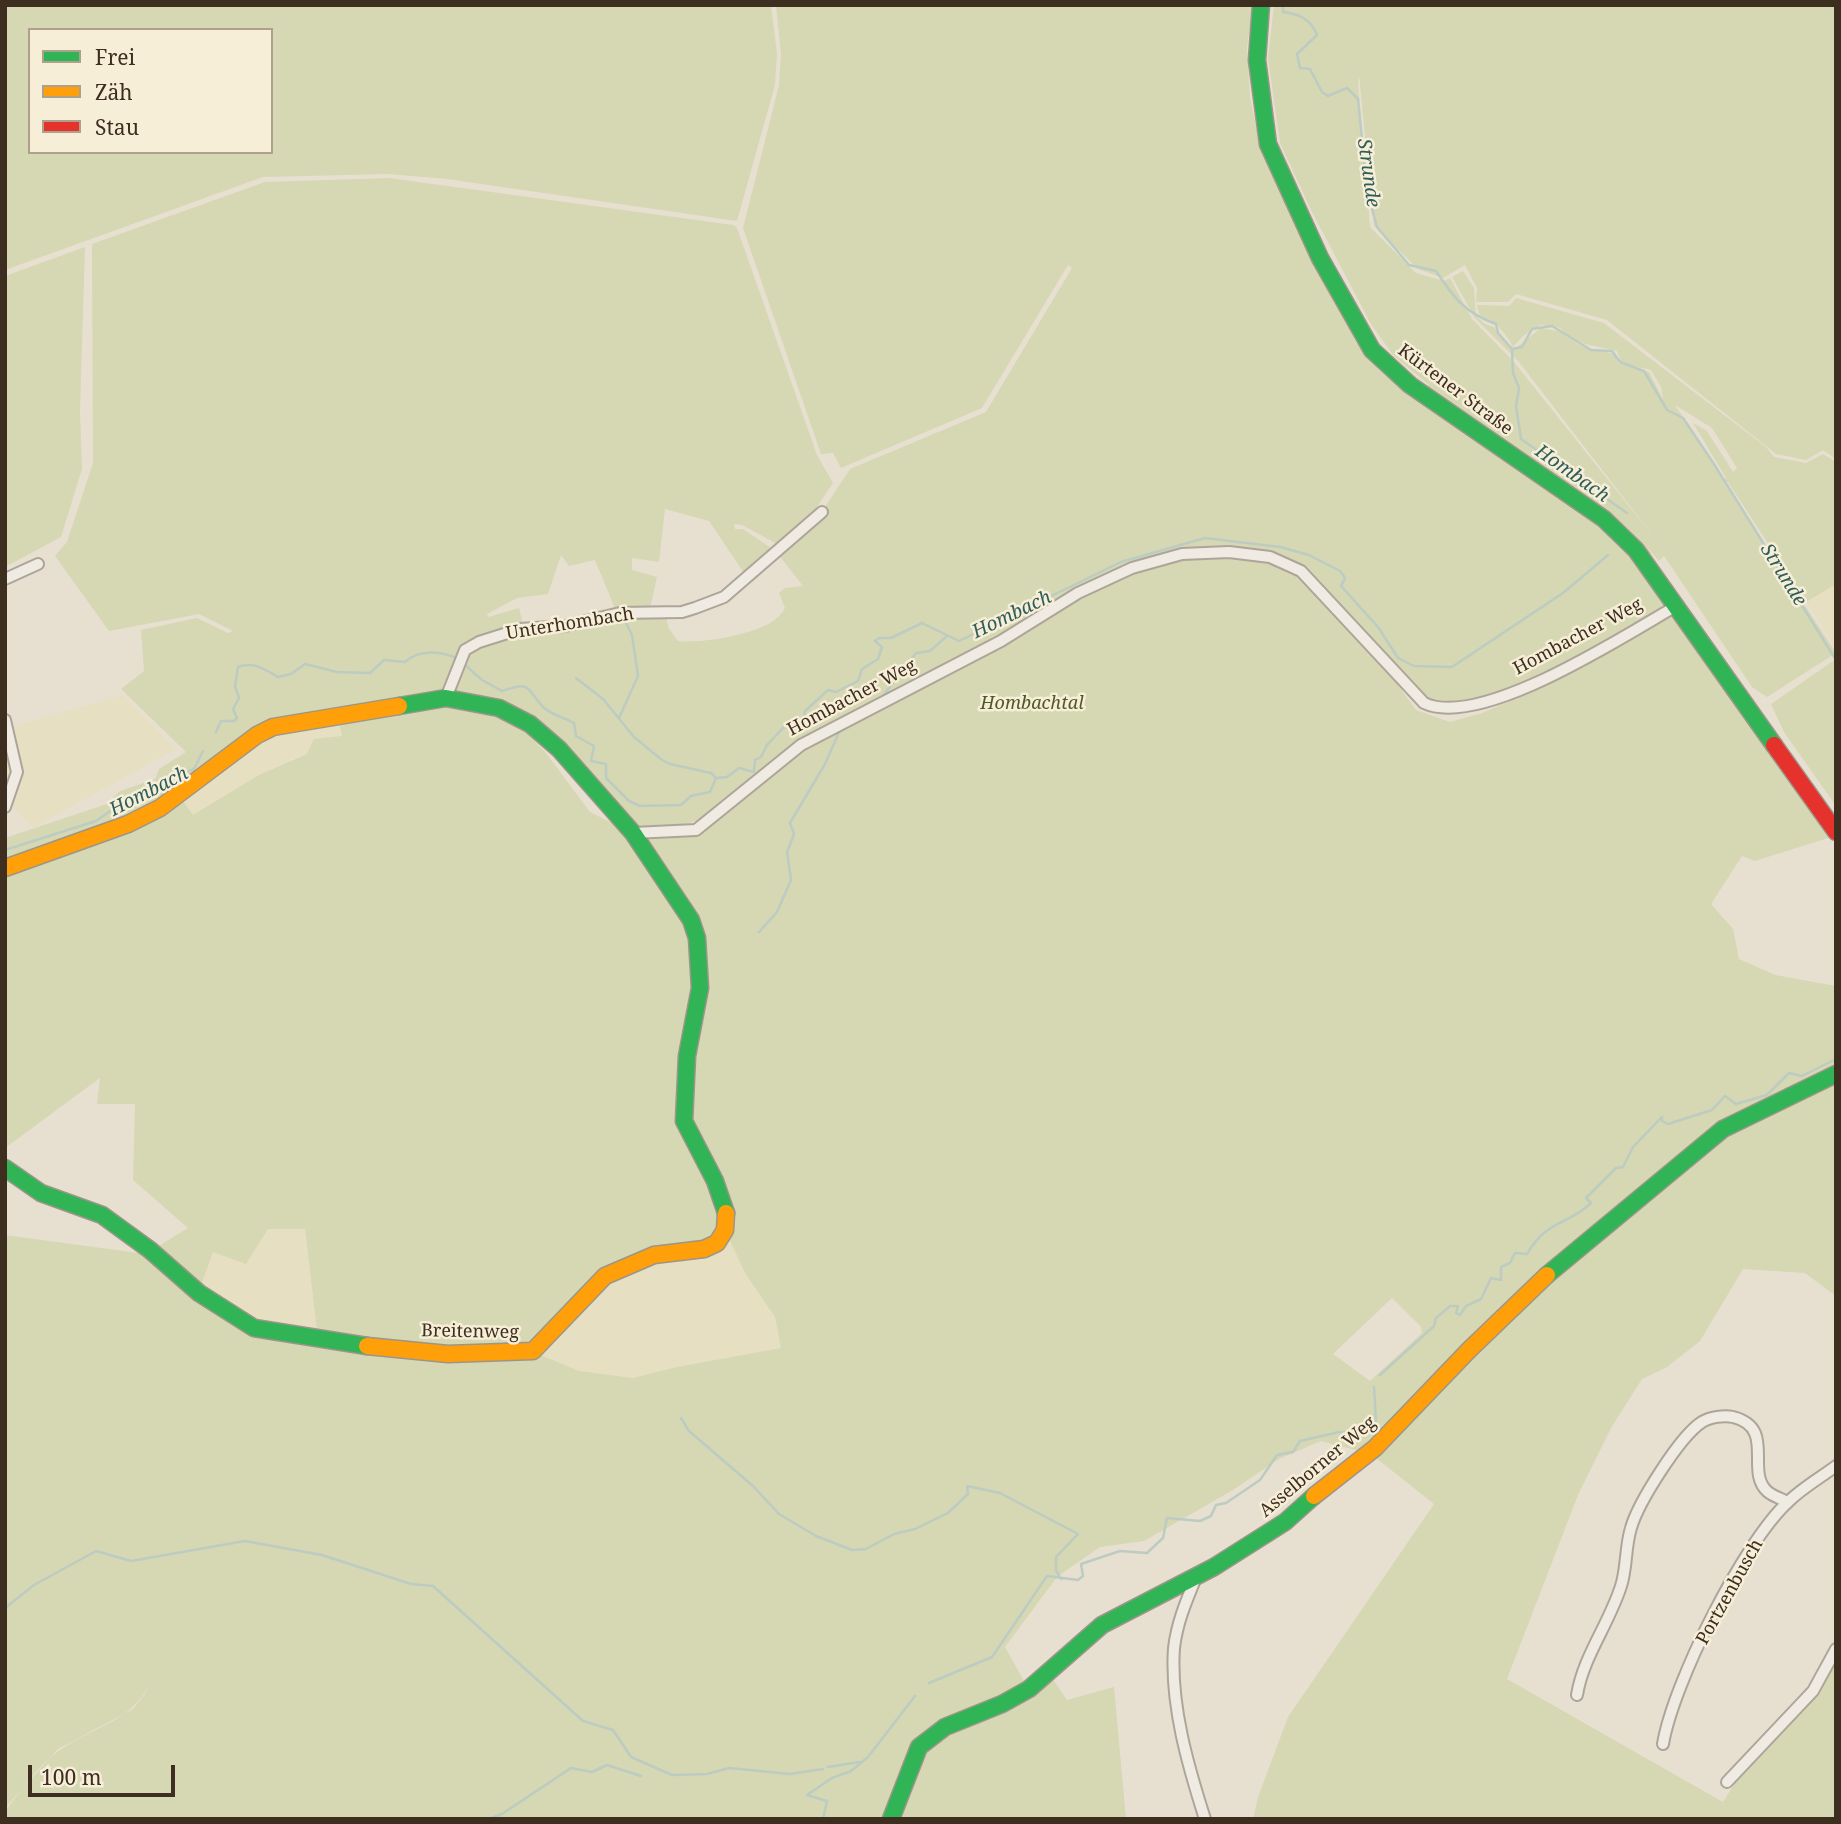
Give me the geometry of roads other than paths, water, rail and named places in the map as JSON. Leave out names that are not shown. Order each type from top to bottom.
[{"type":"street","name":"Kürtener Straße","points":[[1261,5],[1257,60],[1268,144],[1320,258],[1372,350],[1410,385],[1604,519],[1636,550],[1678,605],[1836,832]]},
{"type":"street","name":"Unterhombach","points":[[446,698],[465,650],[479,642],[520,629],[565,626],[620,613],[682,612],[695,608],[724,597],[822,512]]},
{"type":"street","name":"Hombacher Weg","points":[[634,833],[696,830],[801,746],[1001,641],[1078,593],[1132,568],[1182,554],[1248,554],[1287,563],[1301,571],[1424,703],[1449,710],[1505,695],[1538,682],[1678,605]]},
{"type":"street","points":[[5,579],[38,564]]},
{"type":"street","points":[[5,868],[128,824],[160,808],[257,735],[273,727],[446,698],[499,708],[530,724],[559,749],[634,833]]},
{"type":"street","points":[[5,720],[17,772],[5,807]]},
{"type":"street","name":"Breitenweg","points":[[5,1168],[41,1193],[102,1215],[150,1250],[199,1293],[254,1328],[328,1342],[448,1354],[533,1351],[605,1276],[654,1255],[704,1249],[717,1242],[725,1230],[726,1211],[723,1201],[684,1121],[687,1056],[700,988],[697,938],[681,902],[634,833]]},
{"type":"street","name":"Asselborner Weg","points":[[891,1819],[919,1747],[945,1727],[1002,1704],[1029,1689],[1102,1625],[1197,1576],[1285,1522],[1339,1474],[1375,1448],[1469,1350],[1565,1258],[1673,1168],[1723,1129],[1836,1074]]},
{"type":"street","points":[[1577,1695],[1580,1676],[1604,1631],[1621,1585],[1631,1527],[1666,1461],[1700,1423],[1712,1418],[1731,1416],[1746,1423],[1760,1446],[1758,1471],[1767,1492],[1787,1502]]},
{"type":"street","name":"Portzenbusch","points":[[1663,1744],[1667,1718],[1722,1598],[1749,1552],[1787,1502],[1836,1466]]},
{"type":"street","points":[[1197,1576],[1181,1615],[1174,1647],[1174,1682],[1177,1705],[1205,1819]]},
{"type":"street","points":[[1727,1782],[1813,1691],[1836,1649]]},
{"type":"waterway","name":"Strunde","points":[[1283,5],[1283,12],[1304,18],[1317,35],[1297,54],[1300,68],[1310,69],[1322,92],[1328,96],[1347,88],[1358,99],[1367,190],[1377,227],[1409,265],[1436,271],[1461,304],[1476,315],[1496,324],[1498,333],[1512,349],[1522,347],[1532,329],[1552,326],[1591,350],[1612,351],[1620,362],[1644,371],[1667,410],[1683,418],[1714,464],[1836,660]]},
{"type":"waterway","name":"Hombach","points":[[1512,350],[1513,373],[1519,388],[1516,406],[1521,439],[1627,513]]},
{"type":"waterway","name":"Hombach","points":[[464,664],[482,680],[502,691],[519,686],[527,688],[543,707],[574,723],[576,736],[594,746],[591,761],[606,764],[606,778],[629,801],[640,806],[681,805],[691,796],[710,792],[716,778],[727,777],[739,768],[754,772],[755,760],[761,757],[767,745],[784,727],[802,730],[805,711],[828,690],[836,692],[858,681],[862,669],[878,659],[882,647],[875,641],[879,638],[891,638],[922,623],[959,641],[1121,562],[1205,538],[1280,547],[1309,555],[1340,571],[1345,578],[1341,586],[1378,627],[1398,658],[1414,666],[1452,667],[1563,593],[1608,555]]},
{"type":"waterway","points":[[619,718],[638,676],[632,635],[626,623]]},
{"type":"waterway","points":[[882,697],[916,653],[930,651],[947,636]]},
{"type":"waterway","name":"Hombach","points":[[216,732],[221,721],[234,721],[237,718],[233,709],[239,698],[235,686],[238,667],[243,665],[254,665],[278,677],[291,674],[305,664],[337,672],[370,673],[384,660],[405,662],[423,653],[457,658]]},
{"type":"waterway","points":[[576,678],[603,699],[634,737],[662,760],[711,773],[716,778]]},
{"type":"waterway","points":[[759,932],[777,912],[791,880],[787,852],[794,834],[790,823],[825,764],[840,730]]},
{"type":"waterway","name":"Hombach","points":[[5,850],[96,821],[116,807],[134,802],[144,791],[178,781],[185,773],[194,769],[203,751]]},
{"type":"waterway","points":[[1380,1375],[1434,1326],[1436,1318],[1450,1306],[1458,1306],[1456,1313],[1460,1315],[1466,1306],[1481,1299],[1491,1278],[1501,1280],[1501,1267],[1510,1263],[1515,1253],[1527,1254],[1542,1234],[1591,1203],[1586,1198],[1616,1168],[1623,1167],[1633,1147],[1662,1117],[1662,1121],[1668,1124],[1712,1110],[1725,1096],[1736,1104],[1767,1095],[1789,1073],[1802,1076],[1836,1059]]},
{"type":"waterway","points":[[929,1683],[992,1657],[1047,1576],[1078,1580],[1083,1576],[1081,1564],[1120,1551],[1147,1553],[1163,1538],[1167,1518],[1200,1521],[1211,1516],[1216,1505],[1226,1503],[1260,1480],[1277,1455],[1293,1452],[1300,1441],[1339,1432],[1357,1432],[1366,1424],[1376,1421],[1374,1387]]},
{"type":"waterway","points":[[681,1418],[689,1431],[753,1486],[779,1514],[816,1536],[852,1550],[866,1549],[894,1534],[915,1529],[948,1513],[968,1494],[967,1486],[1000,1493],[1078,1534],[1056,1557],[1056,1570],[1061,1579]]},
{"type":"waterway","points":[[5,1608],[34,1585],[96,1551],[131,1561],[245,1541],[322,1555],[411,1584],[433,1586],[583,1721],[613,1730],[631,1757],[672,1775],[707,1774],[729,1768],[790,1774],[823,1769]]},
{"type":"waterway","points":[[823,1819],[827,1801],[807,1795],[832,1778],[851,1771],[868,1757],[915,1696]]},
{"type":"waterway","points":[[828,1767],[859,1762]]},
{"type":"waterway","points":[[489,1819],[502,1814],[571,1768],[592,1772],[607,1765],[641,1776]]},
{"type":"park label","name":"Hombachtal","points":[[1032,704]]}]
